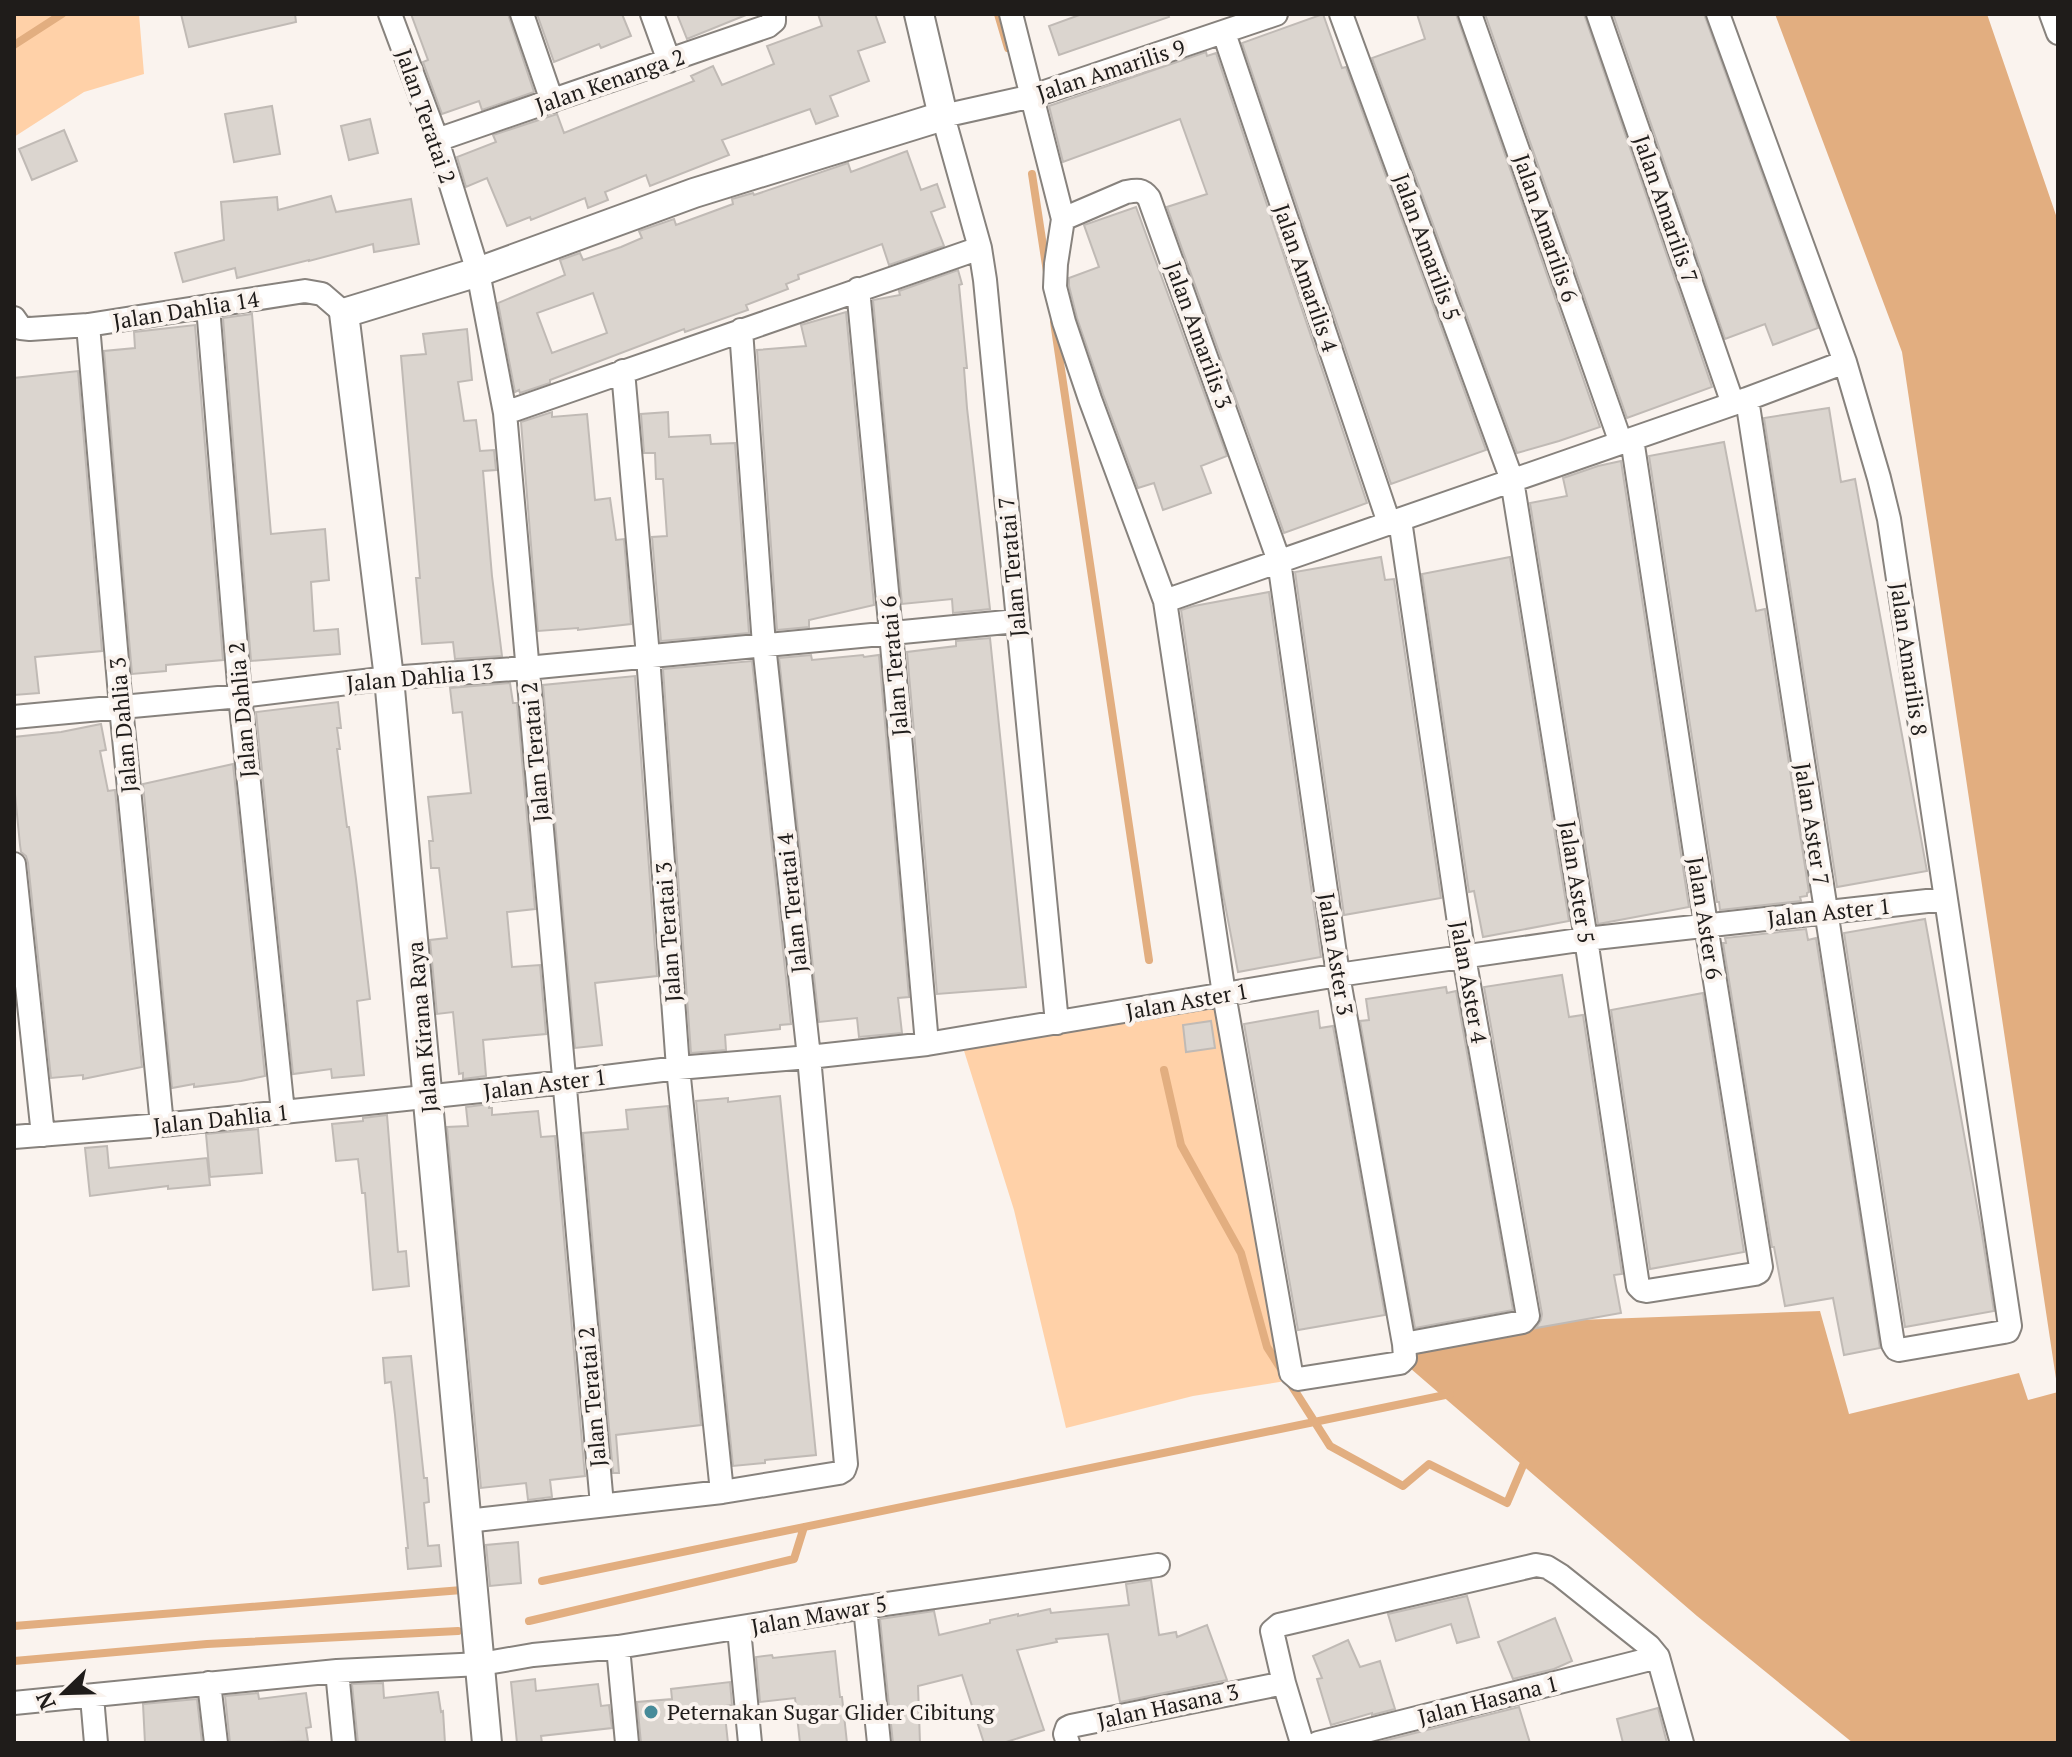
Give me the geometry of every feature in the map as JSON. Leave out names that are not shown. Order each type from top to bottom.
[{"type":"street","name":"Jalan Teratai 2","points":[[390,14],[437,140],[478,272],[505,413],[602,1505]]},
{"type":"street","points":[[522,14],[552,101]]},
{"type":"street","points":[[652,14],[669,61]]},
{"type":"street","name":"Jalan Kenanga 2","points":[[437,140],[768,26],[774,21],[774,14]]},
{"type":"street","points":[[344,313],[478,272],[694,193],[943,116],[919,14]]},
{"type":"street","points":[[1011,14],[1063,219],[1055,287],[1064,322],[1165,601],[1224,994],[1291,1373],[1298,1379],[1400,1363],[1405,1358],[1404,1344]]},
{"type":"street","name":"Jalan Amarilis 9","points":[[943,116],[1033,96],[1276,14]]},
{"type":"street","name":"Jalan Amarilis 5","points":[[1341,14],[1512,480]]},
{"type":"street","name":"Jalan Amarilis 6","points":[[1470,14],[1626,441]]},
{"type":"street","name":"Jalan Amarilis 7","points":[[1598,14],[1740,402]]},
{"type":"street","name":"Jalan Amarilis 8","points":[[1718,14],[1845,362],[1889,519],[2010,1326],[2004,1332],[1899,1350],[1893,1344]]},
{"type":"street","points":[[2051,14],[2058,33]]},
{"type":"street","name":"Jalan Amarilis 4","points":[[1224,33],[1394,522]]},
{"type":"street","name":"Jalan Teratai 7","points":[[943,116],[980,248],[985,280],[1057,1023]]},
{"type":"street","name":"Jalan Amarilis 3","points":[[1063,219],[1126,192],[1137,190],[1149,198],[1279,561]]},
{"type":"street","points":[[505,413],[980,248]]},
{"type":"street","name":"Jalan Teratai 6","points":[[858,289],[927,1044]]},
{"type":"street","name":"Jalan Dahlia 14","points":[[17,323],[30,329],[88,325],[305,291],[322,294],[344,313]]},
{"type":"street","name":"Jalan Dahlia 2","points":[[208,307],[240,696],[283,1112]]},
{"type":"street","name":"Jalan Kirana Raya","points":[[344,313],[389,678],[487,1743]]},
{"type":"street","name":"Jalan Dahlia 3","points":[[88,325],[162,1125]]},
{"type":"street","name":"Jalan Teratai 4","points":[[722,1492],[839,1473],[846,1464],[809,1057],[764,645],[741,330]]},
{"type":"street","points":[[1165,601],[1740,402],[1845,362]]},
{"type":"street","name":"Jalan Teratai 3","points":[[623,371],[648,656],[678,1068],[722,1492]]},
{"type":"street","name":"Jalan Aster 7","points":[[1740,402],[1893,1344]]},
{"type":"street","name":"Jalan Aster 6","points":[[1626,441],[1761,1267],[1755,1274],[1647,1291],[1638,1286]]},
{"type":"street","name":"Jalan Aster 5","points":[[1512,480],[1638,1286]]},
{"type":"street","name":"Jalan Aster 4","points":[[1394,522],[1464,957],[1528,1316],[1523,1322],[1404,1344]]},
{"type":"street","name":"Jalan Aster 3","points":[[1279,561],[1338,975],[1404,1344]]},
{"type":"street","name":"Jalan Dahlia 13","points":[[14,717],[240,696],[389,678],[527,668],[1017,621]]},
{"type":"street","points":[[14,864],[43,1135]]},
{"type":"street","name":"Jalan Aster 1","points":[[428,1097],[678,1068],[927,1044],[1338,975],[1586,939],[1945,899]]},
{"type":"street","name":"Jalan Dahlia 1","points":[[14,1137],[428,1097]]},
{"type":"street","points":[[467,1521],[722,1492]]},
{"type":"street","name":"Jalan Mawar 5","points":[[14,1703],[337,1671],[481,1664],[533,1655],[618,1647],[865,1607],[1158,1565]]},
{"type":"street","points":[[1302,1743],[1272,1631],[1279,1625],[1536,1565],[1560,1575],[1649,1646],[1658,1657],[1682,1743]]},
{"type":"street","points":[[865,1607],[879,1743]]},
{"type":"street","points":[[739,1629],[750,1743]]},
{"type":"street","points":[[618,1647],[627,1743]]},
{"type":"street","name":"Jalan Hasana 1","points":[[1318,1743],[1658,1657]]},
{"type":"street","points":[[337,1671],[344,1743]]},
{"type":"street","points":[[209,1683],[216,1743]]},
{"type":"street","name":"Jalan Hasana 3","points":[[1068,1743],[1065,1734],[1071,1726],[1284,1683]]},
{"type":"street","points":[[92,1697],[96,1743]]},
{"type":"shaded area","points":[[14,14],[139,14],[144,74],[84,92],[14,137]]},
{"type":"shaded area","points":[[1775,14],[1987,14],[2058,221],[2058,1392],[1902,352]]},
{"type":"shaded area","points":[[1224,994],[1298,1379],[1193,1396],[1066,1428],[1014,1210],[960,1038]]},
{"type":"shaded area","points":[[1820,1311],[1849,1414],[2019,1373],[2028,1400],[2058,1392],[2058,1743],[1853,1743],[1697,1616],[1403,1362],[1404,1344],[1523,1322]]},
{"type":"building","points":[[181,14],[295,14],[296,22],[189,47]]},
{"type":"building","points":[[411,14],[508,14],[534,92],[482,110],[479,101],[442,114],[423,62],[428,60]]},
{"type":"building","points":[[537,14],[622,14],[631,36],[601,48],[599,44],[554,62]]},
{"type":"building","points":[[677,14],[746,14],[746,15],[687,39]]},
{"type":"building","points":[[818,14],[875,14],[885,42],[858,51],[869,81],[830,96],[838,116],[816,124],[810,109],[722,140],[729,155],[650,186],[646,175],[605,192],[608,200],[588,208],[585,198],[531,220],[530,217],[507,226],[487,178],[466,187],[457,157],[496,142],[493,135],[557,114],[564,133],[694,81],[691,76],[713,66],[722,85],[774,64],[767,46],[822,26]]},
{"type":"building","points":[[1082,14],[1168,14],[1169,17],[1059,55],[1049,26]]},
{"type":"building","points":[[1323,14],[1342,68],[1346,67],[1486,450],[1391,484],[1242,43]]},
{"type":"building","points":[[1417,14],[1456,14],[1600,427],[1517,453],[1372,58],[1425,39]]},
{"type":"building","points":[[1485,14],[1584,14],[1712,387],[1627,418]]},
{"type":"building","points":[[1613,14],[1704,14],[1818,328],[1773,345],[1765,324],[1725,339]]},
{"type":"building","points":[[1206,52],[1207,56],[1216,53],[1367,503],[1284,533],[1167,207],[1207,194],[1180,119],[1063,162],[1049,106]]},
{"type":"building","points":[[272,106],[280,154],[234,162],[225,114]]},
{"type":"building","points":[[370,119],[378,153],[349,160],[341,126]]},
{"type":"building","points":[[64,130],[77,161],[32,180],[19,149]]},
{"type":"building","points":[[907,151],[921,190],[937,184],[945,207],[931,212],[944,246],[889,265],[882,244],[798,275],[799,279],[786,284],[788,289],[746,305],[748,310],[685,332],[684,329],[550,380],[550,383],[515,392],[498,303],[565,275],[560,260],[580,253],[583,260],[642,238],[639,231],[674,219],[676,225],[733,204],[732,199],[754,195],[848,163],[851,172]],"holes":[[[593,293],[607,333],[552,353],[537,313]]]},
{"type":"building","points":[[331,196],[336,212],[411,199],[419,244],[374,252],[373,244],[237,278],[235,268],[183,282],[175,253],[224,240],[221,202],[277,197],[278,210]]},
{"type":"building","points":[[1136,207],[1227,456],[1201,466],[1211,493],[1163,510],[1154,483],[1138,488],[1077,318],[1069,286],[1069,278],[1099,267],[1084,225]]},
{"type":"building","points":[[958,270],[962,284],[959,285],[967,368],[964,368],[967,408],[990,609],[953,613],[952,599],[902,604],[873,300],[900,295],[899,291]]},
{"type":"building","points":[[846,312],[874,605],[809,620],[809,627],[777,630],[757,350],[806,346],[801,325]]},
{"type":"building","points":[[252,314],[271,534],[325,529],[329,580],[311,582],[314,631],[338,629],[340,654],[251,661],[223,318]]},
{"type":"building","points":[[195,325],[223,660],[166,665],[166,671],[132,674],[104,351],[135,348],[134,332]]},
{"type":"building","points":[[467,329],[472,380],[458,382],[464,421],[476,420],[480,451],[494,450],[496,470],[483,471],[502,656],[455,659],[453,642],[422,644],[416,578],[420,578],[401,356],[426,354],[423,334]]},
{"type":"building","points":[[78,371],[102,651],[35,657],[39,693],[14,695],[14,378]]},
{"type":"building","points":[[1829,408],[1841,482],[1855,479],[1927,871],[1837,887],[1764,418]]},
{"type":"building","points":[[552,412],[552,417],[587,414],[595,500],[610,498],[616,540],[624,539],[631,624],[538,631],[521,422]]},
{"type":"building","points":[[668,412],[669,437],[710,435],[711,444],[735,443],[749,633],[661,641],[652,537],[667,536],[663,479],[656,479],[655,453],[644,453],[641,414]]},
{"type":"building","points":[[1724,442],[1756,611],[1765,609],[1809,892],[1807,896],[1800,897],[1801,901],[1720,910],[1649,456]]},
{"type":"building","points":[[1621,461],[1689,907],[1598,924],[1530,503],[1567,496],[1563,478]]},
{"type":"building","points":[[1381,557],[1385,580],[1394,579],[1441,898],[1344,915],[1295,572]]},
{"type":"building","points":[[1510,557],[1569,921],[1483,937],[1474,891],[1469,892],[1422,574]]},
{"type":"building","points":[[1269,592],[1321,957],[1238,972],[1222,889],[1181,610]]},
{"type":"building","points":[[990,638],[1026,987],[937,994],[907,652],[956,646],[956,641]]},
{"type":"building","points":[[811,655],[812,660],[879,655],[909,997],[898,998],[902,1033],[859,1037],[857,1018],[819,1022],[779,658]]},
{"type":"building","points":[[752,661],[791,1024],[780,1025],[780,1029],[725,1035],[726,1050],[691,1053],[663,669]]},
{"type":"building","points":[[635,676],[657,976],[595,983],[602,1045],[575,1048],[543,685]]},
{"type":"building","points":[[510,683],[513,703],[517,703],[535,909],[507,912],[512,967],[540,965],[546,1034],[483,1040],[486,1076],[463,1079],[463,1073],[459,1074],[453,1012],[437,1014],[430,940],[447,938],[439,868],[431,868],[429,841],[433,841],[428,797],[471,793],[462,712],[453,713],[450,688]]},
{"type":"building","points":[[338,702],[341,728],[337,728],[340,749],[337,749],[370,999],[357,1001],[364,1075],[332,1078],[331,1069],[293,1074],[256,712]]},
{"type":"building","points":[[101,724],[106,750],[100,751],[108,791],[115,790],[142,1067],[83,1079],[83,1075],[51,1078],[28,863],[20,845],[14,784],[14,737]]},
{"type":"building","points":[[233,764],[265,1076],[172,1088],[143,784]]},
{"type":"building","points":[[1925,919],[1994,1311],[1905,1327],[1844,933]]},
{"type":"building","points":[[1806,929],[1808,940],[1816,938],[1880,1348],[1844,1355],[1833,1298],[1785,1306],[1772,1247],[1723,943],[1726,943],[1725,938]]},
{"type":"building","points":[[1562,975],[1569,1017],[1583,1015],[1622,1274],[1614,1275],[1621,1313],[1536,1328],[1542,1314],[1484,987]]},
{"type":"building","points":[[1446,987],[1447,993],[1456,991],[1513,1310],[1415,1328],[1360,1021],[1369,1020],[1366,999]]},
{"type":"building","points":[[1703,993],[1744,1252],[1650,1269],[1611,1010]]},
{"type":"building","points":[[1318,1011],[1320,1028],[1333,1026],[1385,1315],[1298,1330],[1244,1024]]},
{"type":"building","points":[[1211,1021],[1215,1048],[1186,1052],[1183,1025]]},
{"type":"building","points":[[780,1096],[816,1455],[733,1466],[696,1101],[728,1098],[728,1102]]},
{"type":"building","points":[[489,1104],[492,1115],[538,1111],[541,1137],[555,1136],[585,1476],[550,1480],[552,1497],[528,1500],[526,1483],[481,1488],[447,1127],[468,1126],[466,1107]]},
{"type":"building","points":[[668,1106],[701,1425],[616,1435],[619,1473],[613,1473],[583,1133],[628,1129],[626,1110]]},
{"type":"building","points":[[387,1115],[398,1252],[406,1251],[409,1286],[373,1290],[365,1193],[362,1193],[358,1159],[336,1161],[332,1124]]},
{"type":"building","points":[[258,1129],[262,1173],[210,1177],[206,1134]]},
{"type":"building","points":[[107,1146],[109,1168],[207,1158],[210,1185],[168,1189],[168,1186],[90,1196],[85,1148]]},
{"type":"building","points":[[411,1356],[424,1478],[427,1478],[429,1502],[424,1503],[428,1546],[439,1545],[441,1566],[408,1569],[395,1415],[391,1382],[385,1383],[383,1358]]},
{"type":"building","points":[[518,1542],[521,1583],[490,1586],[486,1545]]},
{"type":"building","points":[[1151,1580],[1159,1635],[1176,1632],[1177,1637],[1207,1625],[1227,1680],[1120,1702],[1108,1634],[1056,1639],[1057,1642],[1017,1650],[1044,1730],[1003,1743],[984,1743],[962,1675],[918,1686],[920,1743],[893,1743],[880,1619],[934,1611],[939,1635],[1018,1614],[1129,1605],[1126,1584]]},
{"type":"building","points":[[1467,1596],[1479,1637],[1457,1643],[1451,1624],[1396,1641],[1388,1614]]},
{"type":"building","points":[[1555,1618],[1572,1661],[1513,1679],[1498,1642]]},
{"type":"building","points":[[1348,1640],[1360,1667],[1380,1661],[1395,1709],[1331,1725],[1317,1679],[1322,1678],[1313,1656]]},
{"type":"building","points":[[835,1651],[847,1743],[800,1743],[795,1698],[760,1702],[756,1657]]},
{"type":"building","points":[[535,1679],[536,1691],[598,1684],[601,1706],[609,1705],[612,1728],[541,1736],[542,1743],[517,1743],[511,1682]]},
{"type":"building","points":[[730,1682],[732,1705],[724,1706],[728,1743],[641,1743],[637,1702],[672,1699],[671,1689]]},
{"type":"building","points":[[383,1683],[384,1698],[438,1692],[445,1743],[358,1743],[352,1684]]},
{"type":"building","points":[[258,1693],[259,1699],[306,1693],[311,1727],[306,1728],[308,1741],[230,1743],[225,1696]]},
{"type":"building","points":[[197,1699],[202,1743],[145,1743],[143,1704]]},
{"type":"building","points":[[1519,1707],[1530,1743],[1375,1743]]},
{"type":"building","points":[[1658,1708],[1667,1743],[1623,1743],[1617,1719]]},
{"type":"waterway","points":[[14,45],[62,14]]},
{"type":"waterway","points":[[998,14],[1008,48]]},
{"type":"waterway","points":[[1032,174],[1047,272]]},
{"type":"waterway","points":[[1054,322],[1149,960]]},
{"type":"waterway","points":[[1164,1070],[1181,1145],[1241,1253],[1267,1347],[1330,1446],[1403,1486],[1429,1464],[1507,1503],[1527,1456]]},
{"type":"waterway","points":[[542,1581],[1450,1394]]},
{"type":"waterway","points":[[529,1621],[794,1559],[804,1527]]},
{"type":"waterway","points":[[14,1626],[462,1590]]},
{"type":"waterway","points":[[14,1661],[207,1644],[458,1631]]},
{"type":"place","name":"Peternakan Sugar Glider Cibitung","points":[[651,1712]]}]
